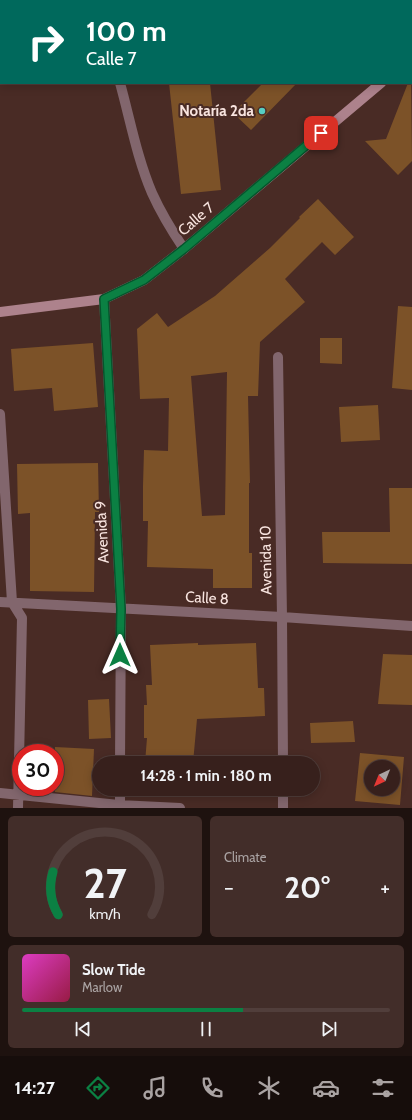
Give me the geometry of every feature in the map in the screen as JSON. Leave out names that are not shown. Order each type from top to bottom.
[{"type":"street","points":[[120,84],[151,192],[165,219],[184,249]]},
{"type":"street","name":"Calle 7","points":[[0,312],[104,299],[144,280],[184,249],[380,84]]},
{"type":"street","name":"Avenida 9","points":[[104,299],[121,609],[120,756]]},
{"type":"street","name":"Avenida 10","points":[[278,357],[283,756]]},
{"type":"street","points":[[0,414],[12,602],[22,618],[19,744]]},
{"type":"street","name":"Calle 8","points":[[0,602],[282,617],[412,626]]},
{"type":"street","points":[[0,793],[12,794]]},
{"type":"street","points":[[18,796],[18,808]]},
{"type":"street","points":[[34,796],[120,807],[180,808]]},
{"type":"street","points":[[120,796],[120,807]]},
{"type":"street","points":[[283,796],[283,808]]},
{"type":"building","points":[[169,84],[210,84],[221,190],[181,194]]},
{"type":"building","points":[[262,84],[296,84],[251,130],[233,113]]},
{"type":"building","points":[[408,84],[411,84],[412,161],[398,175],[365,141],[386,139]]},
{"type":"building","points":[[318,199],[354,237],[335,255],[322,242],[285,279],[305,302],[260,342],[258,396],[248,396],[250,483],[249,553],[252,553],[252,588],[213,588],[213,569],[147,567],[148,521],[143,521],[144,450],[168,451],[169,398],[140,399],[137,329],[157,313],[168,327],[215,296],[270,248],[300,218],[299,217]],"holes":[[[227,372],[225,515],[202,516],[191,376]]]},
{"type":"building","points":[[398,306],[412,307],[412,390],[392,388]]},
{"type":"building","points":[[320,338],[342,338],[342,364],[320,363]]},
{"type":"building","points":[[93,343],[98,407],[54,411],[52,388],[14,391],[11,349]]},
{"type":"building","points":[[378,405],[380,440],[341,442],[339,407]]},
{"type":"building","points":[[98,463],[99,512],[95,512],[94,592],[30,591],[30,513],[18,514],[17,464]]},
{"type":"building","points":[[389,488],[412,488],[412,564],[323,563],[322,532],[390,532]]},
{"type":"building","points":[[256,643],[258,688],[264,688],[265,716],[197,719],[194,756],[146,756],[147,738],[144,738],[144,705],[147,705],[146,685],[152,685],[150,645]]},
{"type":"building","points":[[383,654],[412,655],[412,705],[378,704]]},
{"type":"building","points":[[109,699],[111,738],[89,739],[88,700]]},
{"type":"building","points":[[353,721],[355,742],[311,743],[310,723]]},
{"type":"building","points":[[64,747],[94,749],[94,756],[92,756],[92,796],[64,793]]},
{"type":"building","points":[[360,753],[404,757],[400,805],[355,801]]},
{"type":"place","name":"Notaría 2da","points":[[262,111]]},
{"type":"route","points":[[120,655],[121,609],[104,299],[144,280],[184,249],[321,133]]}]
